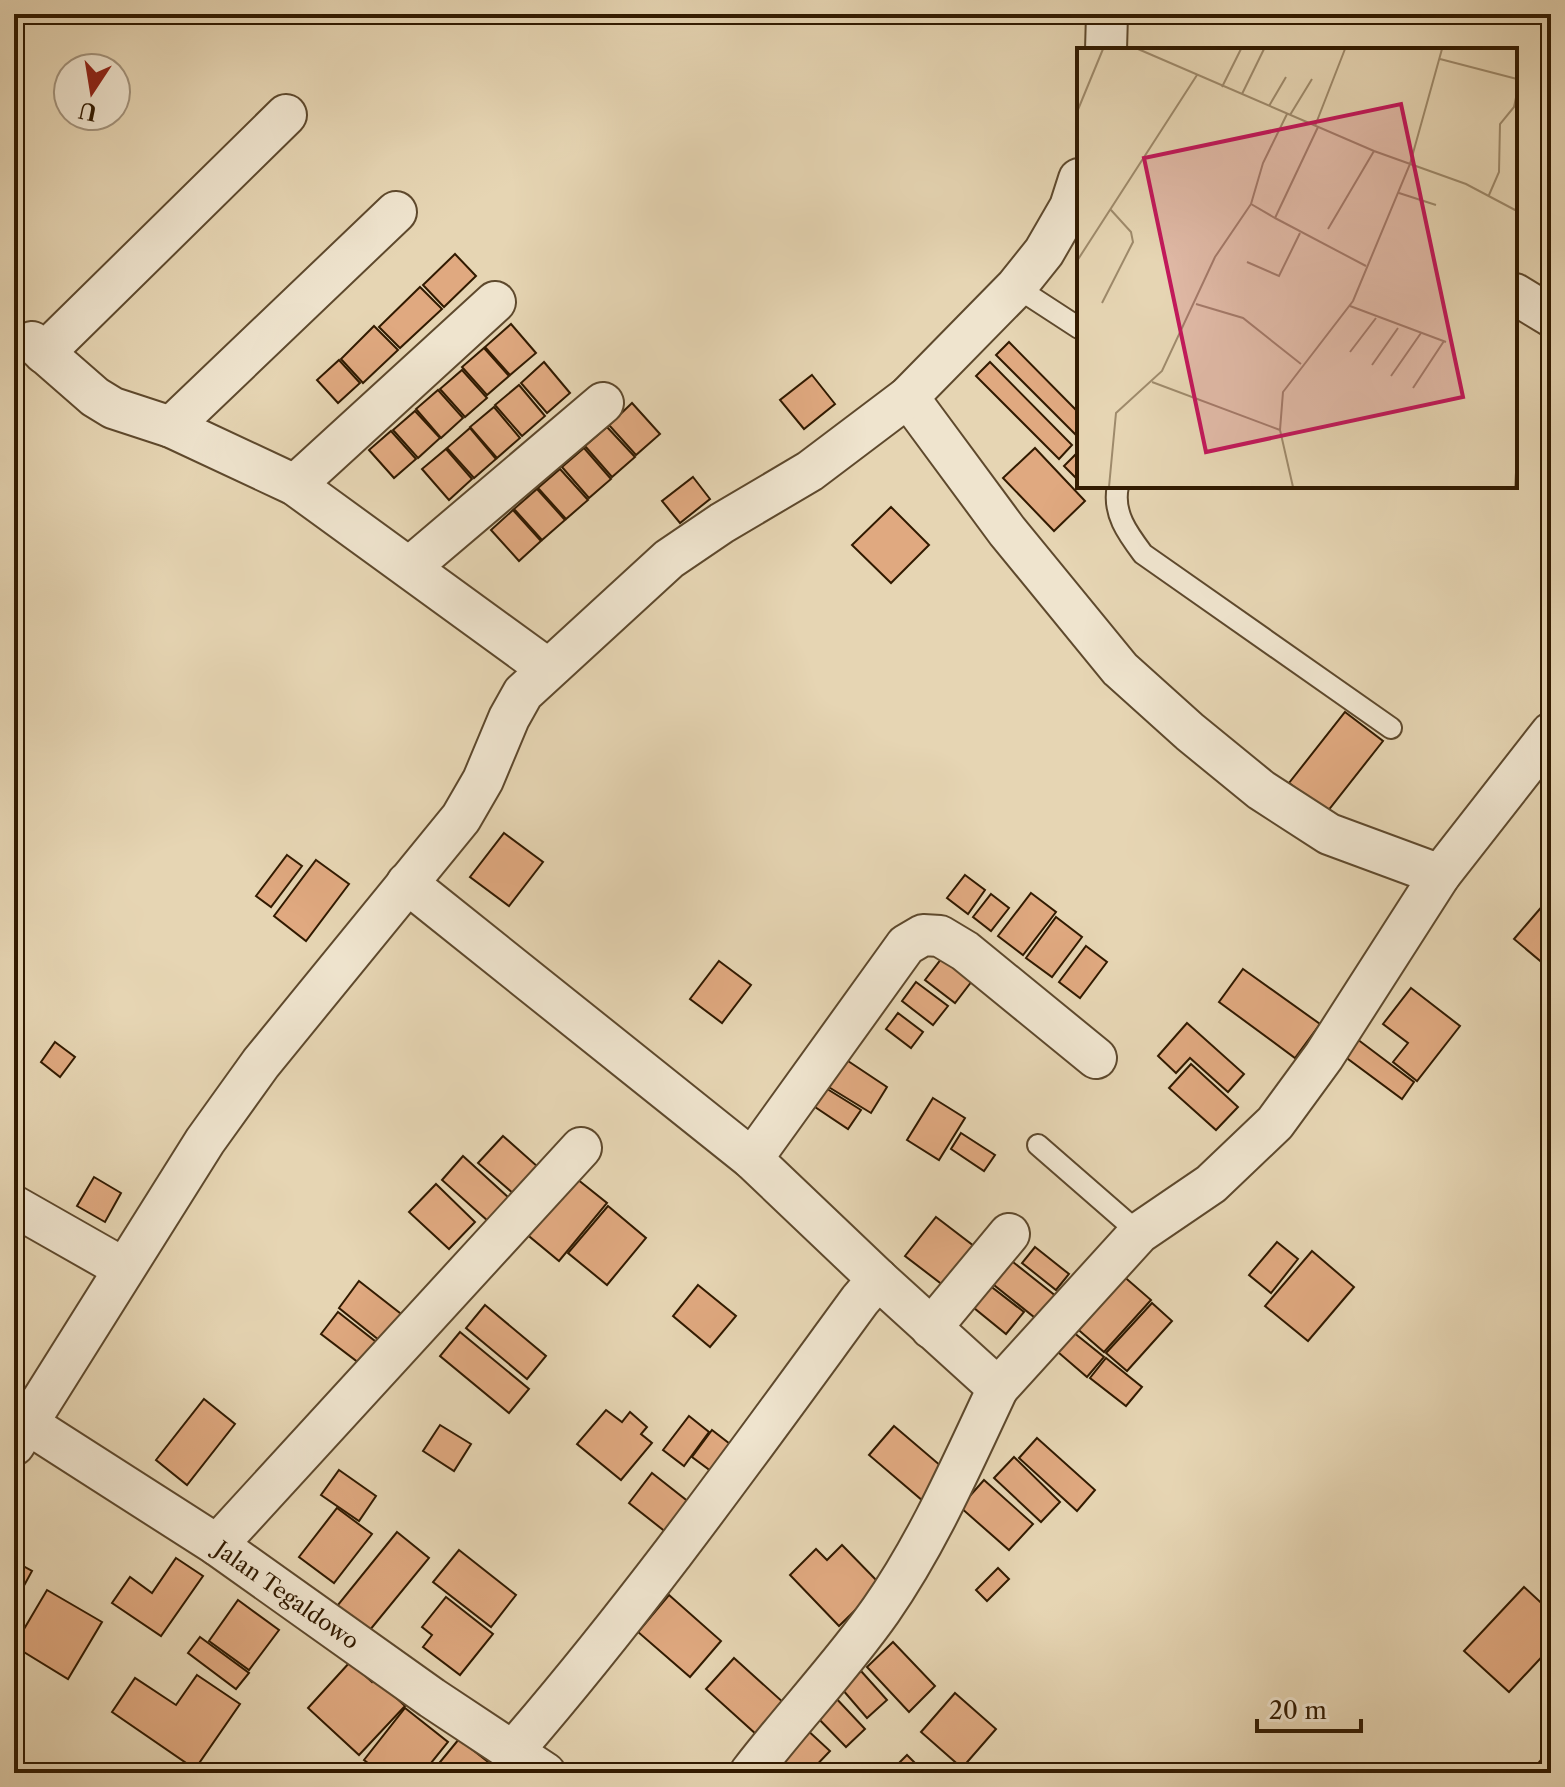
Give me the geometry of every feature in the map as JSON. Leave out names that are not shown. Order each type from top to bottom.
[{"type":"street","points":[[286,115],[38,347],[95,397],[113,408],[171,427],[295,485],[548,669]]},
{"type":"street","points":[[18,1428],[205,1141],[261,1063],[461,818],[483,780],[523,693],[669,559],[722,523],[810,471],[908,397],[1016,287],[1044,252],[1070,207],[1077,185]]},
{"type":"street","points":[[171,427],[396,212]]},
{"type":"street","points":[[1517,295],[1551,316]]},
{"type":"street","points":[[295,485],[495,302]]},
{"type":"street","points":[[908,397],[1007,531],[1120,669],[1190,732],[1261,790],[1329,834],[1440,875]]},
{"type":"street","points":[[410,567],[603,403]]},
{"type":"street","points":[[750,1773],[838,1667],[903,1576],[943,1505],[998,1388],[1139,1233],[1211,1184],[1275,1123],[1324,1056],[1440,875],[1551,733]]},
{"type":"street","points":[[407,883],[752,1159],[998,1388]]},
{"type":"street","points":[[752,1159],[906,945],[923,935],[940,936],[965,951],[1096,1058]]},
{"type":"street","points":[[217,1545],[581,1148]]},
{"type":"street","points":[[14,1206],[123,1268]]},
{"type":"street","points":[[931,1328],[1009,1234]]},
{"type":"street","points":[[527,1765],[565,1691],[878,1279]]},
{"type":"street","name":"Jalan Tegaldowo","points":[[18,1428],[217,1545],[527,1765]]},
{"type":"lane","points":[[1016,287],[1077,327]]},
{"type":"lane","points":[[1117,488],[1121,524],[1143,554],[1391,728]]},
{"type":"lane","points":[[1038,1145],[1139,1233]]},
{"type":"building","points":[[455,254],[476,276],[444,307],[423,285]]},
{"type":"building","points":[[420,287],[442,309],[400,348],[379,327]]},
{"type":"building","points":[[511,324],[536,353],[510,375],[485,347]]},
{"type":"building","points":[[374,326],[398,350],[363,383],[341,359]]},
{"type":"building","points":[[1009,342],[1077,411],[1077,436],[996,355]]},
{"type":"building","points":[[484,348],[509,376],[487,395],[462,367]]},
{"type":"building","points":[[339,360],[360,383],[338,403],[317,380]]},
{"type":"building","points":[[544,362],[570,393],[547,413],[521,383]]},
{"type":"building","points":[[990,362],[1072,445],[1059,459],[976,376]]},
{"type":"building","points":[[462,370],[487,398],[465,417],[440,389]]},
{"type":"building","points":[[812,375],[835,404],[804,429],[780,400]]},
{"type":"building","points":[[519,385],[545,416],[522,436],[495,405]]},
{"type":"building","points":[[438,390],[463,418],[441,438],[416,409]]},
{"type":"building","points":[[632,403],[660,434],[636,455],[609,425]]},
{"type":"building","points":[[494,407],[520,438],[497,458],[470,427]]},
{"type":"building","points":[[415,411],[440,438],[418,458],[393,430]]},
{"type":"building","points":[[607,427],[635,457],[612,477],[585,446]]},
{"type":"building","points":[[470,428],[496,459],[474,478],[447,448]]},
{"type":"building","points":[[391,431],[416,459],[394,478],[369,450]]},
{"type":"building","points":[[584,448],[611,479],[589,498],[562,467]]},
{"type":"building","points":[[1035,448],[1085,501],[1054,531],[1003,478]]},
{"type":"building","points":[[446,449],[472,479],[449,500],[422,469]]},
{"type":"building","points":[[1077,453],[1077,479],[1064,466]]},
{"type":"building","points":[[560,469],[588,500],[566,519],[538,488]]},
{"type":"building","points":[[693,477],[710,499],[680,523],[662,501]]},
{"type":"building","points":[[537,489],[565,520],[542,540],[514,509]]},
{"type":"building","points":[[891,507],[929,545],[891,583],[852,545]]},
{"type":"building","points":[[513,510],[541,541],[519,561],[491,530]]},
{"type":"building","points":[[1345,712],[1383,741],[1327,812],[1289,783]]},
{"type":"building","points":[[504,833],[543,862],[509,906],[470,877]]},
{"type":"building","points":[[287,855],[302,866],[271,907],[256,896]]},
{"type":"building","points":[[316,860],[349,884],[306,941],[274,916]]},
{"type":"building","points":[[965,875],[985,890],[968,914],[947,898]]},
{"type":"building","points":[[1031,893],[1056,912],[1023,955],[998,936]]},
{"type":"building","points":[[991,894],[1009,908],[991,931],[973,917]]},
{"type":"building","points":[[1551,896],[1551,970],[1514,939]]},
{"type":"building","points":[[1056,917],[1082,937],[1052,977],[1026,958]]},
{"type":"building","points":[[1086,946],[1107,962],[1080,998],[1059,982]]},
{"type":"building","points":[[942,958],[972,981],[955,1003],[925,980]]},
{"type":"building","points":[[719,961],[751,985],[722,1023],[690,999]]},
{"type":"building","points":[[1243,969],[1320,1024],[1295,1058],[1219,1002]]},
{"type":"building","points":[[916,982],[948,1006],[933,1025],[902,1001]]},
{"type":"building","points":[[1411,988],[1460,1026],[1417,1081],[1393,1062],[1408,1043],[1383,1024]]},
{"type":"building","points":[[898,1013],[923,1032],[911,1048],[886,1029]]},
{"type":"building","points":[[1187,1023],[1244,1074],[1228,1092],[1190,1058],[1176,1073],[1158,1056]]},
{"type":"building","points":[[1357,1039],[1414,1082],[1402,1099],[1344,1056]]},
{"type":"building","points":[[55,1042],[75,1057],[60,1077],[41,1062]]},
{"type":"building","points":[[845,1059],[887,1087],[871,1113],[827,1086]]},
{"type":"building","points":[[1191,1064],[1238,1107],[1216,1130],[1169,1088]]},
{"type":"building","points":[[824,1087],[861,1110],[848,1129],[812,1105]]},
{"type":"building","points":[[933,1098],[965,1118],[939,1160],[907,1140]]},
{"type":"building","points":[[961,1133],[995,1155],[984,1171],[951,1149]]},
{"type":"building","points":[[503,1136],[538,1167],[514,1194],[478,1163]]},
{"type":"building","points":[[463,1156],[509,1198],[488,1221],[442,1180]]},
{"type":"building","points":[[572,1175],[607,1203],[559,1261],[524,1232]]},
{"type":"building","points":[[94,1177],[121,1193],[105,1222],[77,1206]]},
{"type":"building","points":[[436,1184],[475,1222],[449,1249],[409,1212]]},
{"type":"building","points":[[608,1206],[646,1238],[607,1285],[568,1253]]},
{"type":"building","points":[[936,1217],[983,1253],[952,1292],[905,1256]]},
{"type":"building","points":[[1277,1242],[1298,1259],[1271,1293],[1249,1275]]},
{"type":"building","points":[[1035,1247],[1069,1274],[1056,1290],[1022,1263]]},
{"type":"building","points":[[1312,1251],[1354,1287],[1308,1341],[1265,1306]]},
{"type":"building","points":[[1003,1254],[1057,1297],[1039,1321],[984,1277]]},
{"type":"building","points":[[1121,1274],[1151,1300],[1104,1352],[1074,1326]]},
{"type":"building","points":[[980,1278],[1024,1312],[1006,1334],[963,1299]]},
{"type":"building","points":[[359,1281],[405,1317],[384,1344],[339,1308]]},
{"type":"building","points":[[698,1285],[736,1316],[710,1347],[673,1316]]},
{"type":"building","points":[[1152,1303],[1172,1321],[1127,1371],[1106,1353]]},
{"type":"building","points":[[485,1305],[546,1356],[527,1379],[466,1328]]},
{"type":"building","points":[[338,1312],[380,1345],[363,1366],[321,1334]]},
{"type":"building","points":[[1068,1328],[1104,1357],[1087,1377],[1052,1347]]},
{"type":"building","points":[[460,1332],[529,1389],[509,1413],[440,1356]]},
{"type":"building","points":[[1106,1358],[1142,1387],[1126,1406],[1090,1378]]},
{"type":"building","points":[[204,1399],[235,1424],[187,1485],[156,1460]]},
{"type":"building","points":[[606,1410],[622,1422],[630,1412],[647,1427],[641,1434],[652,1443],[621,1480],[577,1444]]},
{"type":"building","points":[[689,1416],[709,1432],[684,1466],[663,1450]]},
{"type":"building","points":[[440,1425],[471,1444],[454,1471],[423,1451]]},
{"type":"building","points":[[894,1426],[948,1472],[923,1501],[869,1455]]},
{"type":"building","points":[[712,1430],[739,1451],[719,1477],[692,1457]]},
{"type":"building","points":[[1037,1438],[1095,1490],[1077,1511],[1019,1458]]},
{"type":"building","points":[[1014,1457],[1060,1502],[1041,1522],[994,1478]]},
{"type":"building","points":[[339,1470],[376,1496],[359,1521],[321,1495]]},
{"type":"building","points":[[652,1473],[690,1503],[667,1533],[629,1503]]},
{"type":"building","points":[[984,1480],[1033,1524],[1009,1550],[960,1507]]},
{"type":"building","points":[[337,1508],[372,1534],[334,1583],[299,1557]]},
{"type":"building","points":[[397,1532],[429,1558],[365,1636],[333,1611]]},
{"type":"building","points":[[842,1545],[881,1585],[839,1626],[790,1575],[816,1549],[827,1560]]},
{"type":"building","points":[[459,1550],[516,1595],[491,1627],[433,1582]]},
{"type":"building","points":[[176,1558],[203,1576],[161,1636],[112,1603],[130,1577],[152,1593]]},
{"type":"building","points":[[14,1561],[32,1571],[14,1604]]},
{"type":"building","points":[[998,1568],[1009,1579],[987,1601],[976,1590]]},
{"type":"building","points":[[1524,1587],[1551,1612],[1551,1647],[1509,1692],[1464,1651]]},
{"type":"building","points":[[47,1590],[102,1622],[68,1679],[14,1646]]},
{"type":"building","points":[[669,1595],[721,1641],[690,1677],[638,1632]]},
{"type":"building","points":[[446,1597],[493,1634],[460,1675],[423,1647],[432,1635],[422,1627]]},
{"type":"building","points":[[238,1600],[279,1630],[249,1670],[209,1641]]},
{"type":"building","points":[[200,1637],[249,1673],[236,1689],[188,1653]]},
{"type":"building","points":[[893,1642],[935,1686],[909,1712],[867,1667]]},
{"type":"building","points":[[734,1658],[785,1704],[757,1735],[706,1689]]},
{"type":"building","points":[[350,1662],[372,1682],[375,1678],[405,1706],[359,1755],[308,1708]]},
{"type":"building","points":[[861,1671],[887,1700],[867,1718],[842,1689]]},
{"type":"building","points":[[197,1675],[240,1704],[195,1769],[112,1712],[135,1678],[176,1705]]},
{"type":"building","points":[[955,1693],[996,1729],[962,1768],[921,1732]]},
{"type":"building","points":[[833,1695],[865,1729],[846,1747],[813,1713]]},
{"type":"building","points":[[405,1708],[448,1742],[423,1773],[381,1773],[364,1760]]},
{"type":"building","points":[[804,1727],[830,1751],[809,1773],[761,1773]]},
{"type":"building","points":[[459,1739],[502,1773],[431,1773]]},
{"type":"building","points":[[1551,1748],[1551,1773],[1530,1773]]},
{"type":"building","points":[[907,1755],[925,1773],[889,1773]]}]
